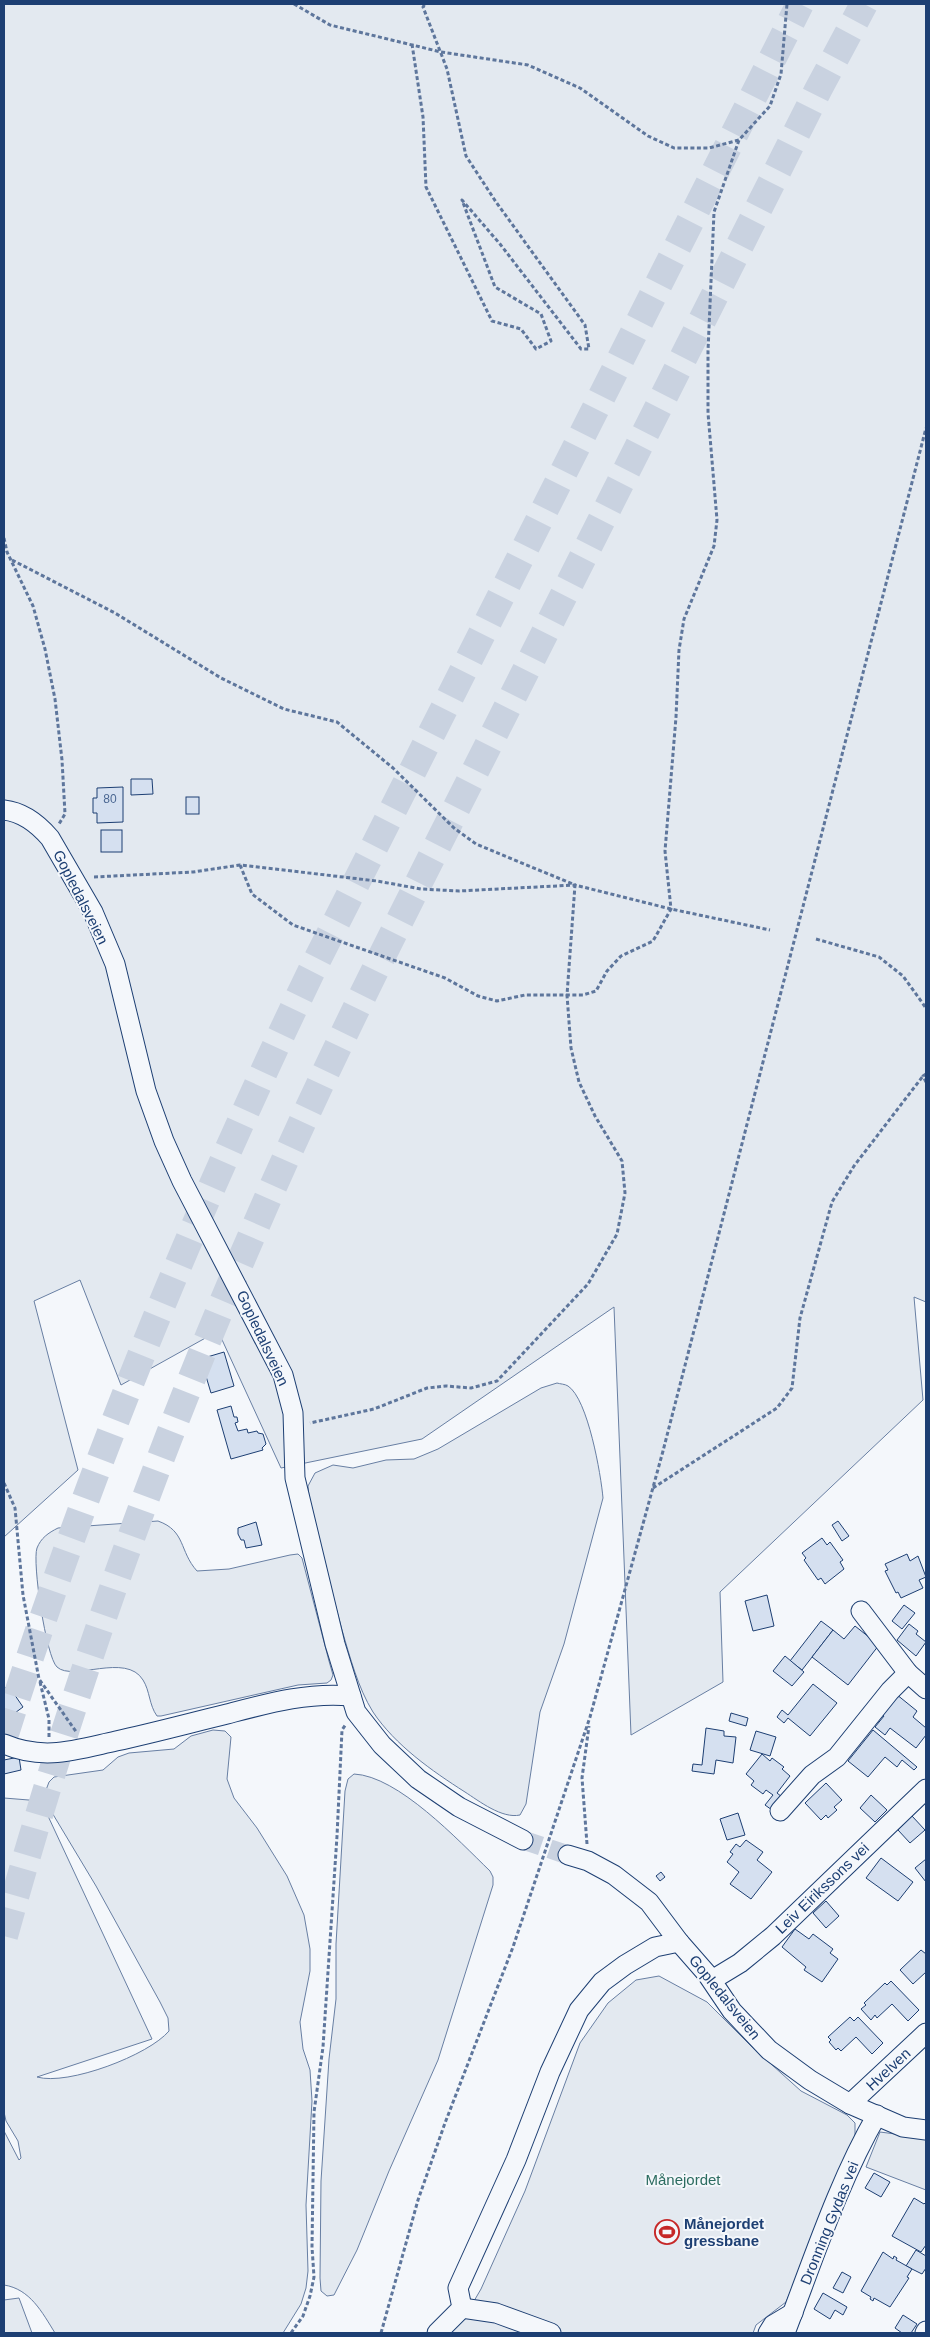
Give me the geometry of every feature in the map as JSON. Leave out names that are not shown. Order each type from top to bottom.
[{"type":"street","name":"Gopledalsveien","points":[[4,810],[20,815],[41,828],[50,838],[93,912],[115,964],[146,1091],[164,1141],[182,1180],[274,1354],[283,1375],[291,1401],[294,1426],[295,1478],[335,1644],[354,1704],[382,1745],[418,1779],[459,1807],[524,1840]]},
{"type":"street","points":[[861,1611],[908,1672],[926,1689]]},
{"type":"street","points":[[780,1811],[812,1775],[837,1757],[890,1691],[908,1672]]},
{"type":"street","points":[[4,1744],[21,1751],[43,1754],[85,1748],[294,1697],[333,1694],[354,1704]]},
{"type":"street","name":"Leiv Eirikssons vei","points":[[712,1980],[740,1963],[773,1936],[926,1789]]},
{"type":"street","name":"Gopledalsveien","points":[[568,1855],[588,1862],[614,1875],[649,1902],[679,1942],[712,1980],[732,2011],[769,2050],[810,2080],[850,2104],[903,2127],[926,2130]]},
{"type":"street","points":[[462,2308],[458,2288],[516,2160],[550,2072],[579,2010],[602,1982],[625,1965],[655,1947],[679,1942]]},
{"type":"street","name":"Hvelven","points":[[850,2104],[926,2033]]},
{"type":"street","name":"Dronning Gydas vei","points":[[784,2333],[839,2196],[864,2137],[876,2115]]},
{"type":"street","points":[[437,2333],[462,2308]]},
{"type":"street","points":[[462,2308],[496,2313],[551,2333]]},
{"type":"street","points":[[768,2333],[773,2325],[793,2312]]},
{"type":"path","points":[[294,4],[330,24],[440,52],[528,65],[580,88],[648,136],[674,148],[709,148],[739,140]]},
{"type":"path","points":[[412,44],[423,116],[426,188],[492,321],[520,329],[536,349],[551,341],[541,314],[495,287],[462,200],[500,244],[581,350],[589,350],[585,325],[496,202],[466,156],[447,69],[423,7],[425,4]]},
{"type":"path","points":[[240,865],[252,894],[292,925],[445,978],[478,996],[497,1000],[525,995],[583,996],[596,991],[607,971],[621,956],[653,941],[671,909],[665,852],[676,717],[679,650],[684,619],[714,546],[717,520],[708,404],[708,351],[714,212],[739,140],[770,106],[779,82],[787,4]]},
{"type":"path","points":[[381,2333],[421,2191],[445,2122],[516,1938],[590,1718],[653,1488],[926,428]]},
{"type":"path","points":[[4,538],[6,552],[12,560],[33,606],[45,649],[55,699],[62,760],[65,814],[50,838]]},
{"type":"path","points":[[12,560],[115,614],[221,678],[284,709],[337,722],[393,768],[454,828],[476,844],[574,884],[671,909],[770,930]]},
{"type":"path","points":[[89,875],[96,878],[193,872],[240,865],[377,881],[421,889],[460,891],[574,884]]},
{"type":"path","points":[[294,1426],[374,1409],[427,1388],[446,1386],[472,1388],[497,1381],[588,1284],[617,1234],[625,1193],[622,1161],[595,1116],[579,1082],[572,1048],[568,995],[574,884]]},
{"type":"path","points":[[816,939],[879,957],[903,976],[926,1008]]},
{"type":"path","points":[[653,1488],[776,1408],[792,1388],[800,1318],[832,1202],[854,1166],[925,1075]]},
{"type":"path","points":[[925,1075],[926,1082]]},
{"type":"path","points":[[4,1483],[16,1508],[25,1608],[49,1729],[48,1741],[43,1754]]},
{"type":"path","points":[[39,1679],[64,1711],[85,1748]]},
{"type":"path","points":[[291,2333],[303,2316],[314,2278],[312,2247],[314,2112],[323,2047],[342,1730],[354,1704]]},
{"type":"path","points":[[588,1862],[586,1812],[582,1778],[590,1718]]},
{"type":"green space","points":[[4,4],[926,4],[926,1302],[914,1297],[923,1400],[720,1592],[723,1682],[631,1735],[614,1307],[422,1439],[281,1468],[218,1331],[121,1385],[80,1280],[34,1301],[78,1470],[4,1537]]},
{"type":"green space","points":[[557,1383],[568,1386],[582,1406],[600,1473],[603,1498],[564,1644],[540,1712],[526,1804],[520,1815],[513,1816],[498,1812],[484,1804],[427,1766],[392,1735],[373,1712],[359,1683],[342,1630],[317,1531],[308,1486],[315,1473],[333,1465],[353,1468],[386,1460],[414,1459],[438,1449],[541,1388]]},
{"type":"green space","points":[[158,1521],[167,1525],[178,1536],[191,1564],[197,1571],[229,1569],[298,1554],[302,1558],[333,1675],[331,1680],[327,1683],[298,1685],[157,1716],[143,1680],[135,1672],[125,1668],[65,1671],[57,1667],[49,1646],[38,1589],[36,1557],[37,1548],[41,1541],[58,1528]]},
{"type":"green space","points":[[213,1730],[225,1731],[231,1737],[227,1779],[234,1798],[257,1828],[287,1876],[304,1915],[310,1949],[310,1971],[300,2022],[303,2049],[310,2070],[312,2101],[306,2205],[308,2271],[306,2288],[301,2304],[283,2333],[55,2333],[28,2296],[13,2287],[4,2285],[4,2131],[19,2160],[21,2158],[18,2141],[6,2121],[4,2112],[4,1798],[41,1801],[152,2039],[37,2077],[51,2079],[87,2073],[127,2058],[159,2040],[169,2031],[168,2018],[96,1886],[51,1811],[47,1803],[46,1790],[49,1782],[54,1777],[103,1770],[118,1757],[129,1753],[174,1749],[191,1736]]},
{"type":"green space","points":[[354,1774],[371,1777],[408,1797],[445,1827],[490,1871],[493,1877],[493,1885],[438,2060],[389,2171],[357,2250],[334,2295],[327,2296],[321,2291],[320,2278],[321,2181],[329,2059],[336,1999],[336,1944],[345,1791],[348,1779]]},
{"type":"green space","name":"Månejordet","points":[[659,1976],[707,2002],[751,2046],[801,2091],[847,2115],[855,2123],[855,2142],[786,2302],[756,2325],[753,2333],[448,2333],[467,2313],[481,2289],[525,2191],[580,2043],[608,2003],[636,1980]]},
{"type":"green space","points":[[880,2132],[926,2138],[926,2190],[866,2167]]},
{"type":"green space","points":[[19,2298],[32,2333],[4,2333],[4,2300]]},
{"type":"building","points":[[131,779],[152,779],[153,794],[131,795]]},
{"type":"building","points":[[123,787],[123,822],[97,823],[97,813],[93,813],[93,798],[97,798],[97,788]]},
{"type":"building","points":[[186,797],[199,797],[199,814],[186,814]]},
{"type":"building","points":[[101,830],[122,830],[122,852],[101,852]]},
{"type":"building","points":[[224,1352],[234,1386],[211,1393],[205,1373],[191,1377],[187,1363]]},
{"type":"building","points":[[231,1406],[234,1417],[237,1417],[238,1422],[235,1423],[238,1431],[247,1429],[248,1433],[257,1431],[263,1434],[266,1444],[262,1448],[263,1450],[231,1459],[217,1410]]},
{"type":"building","points":[[838,1521],[849,1536],[842,1541],[832,1525]]},
{"type":"building","points":[[256,1522],[262,1545],[246,1548],[244,1540],[241,1540],[238,1534],[238,1528]]},
{"type":"building","points":[[822,1538],[827,1545],[830,1542],[843,1560],[840,1562],[844,1569],[825,1584],[821,1578],[818,1580],[804,1560],[806,1558],[802,1553]]},
{"type":"building","points":[[907,1554],[910,1561],[918,1556],[926,1577],[919,1580],[923,1588],[901,1598],[898,1592],[896,1593],[885,1571],[888,1570],[885,1564]]},
{"type":"building","points":[[767,1595],[774,1626],[753,1631],[745,1601]]},
{"type":"building","points":[[904,1605],[915,1613],[902,1629],[892,1621]]},
{"type":"building","points":[[821,1621],[833,1630],[802,1670],[790,1661]]},
{"type":"building","points":[[909,1624],[918,1631],[916,1634],[926,1642],[916,1656],[897,1640]]},
{"type":"building","points":[[855,1626],[879,1645],[848,1685],[812,1657],[833,1630],[844,1639]]},
{"type":"building","points":[[785,1656],[804,1672],[792,1686],[773,1671]]},
{"type":"building","points":[[813,1684],[837,1703],[810,1736],[788,1718],[784,1723],[777,1717],[782,1710],[788,1715]]},
{"type":"building","points":[[4,1686],[7,1690],[10,1688],[23,1707],[4,1721]]},
{"type":"building","points":[[896,1694],[917,1711],[913,1717],[926,1728],[926,1735],[916,1748],[890,1728],[885,1735],[875,1727],[884,1716],[882,1714]]},
{"type":"building","points":[[731,1713],[748,1718],[746,1726],[729,1721]]},
{"type":"building","points":[[706,1728],[724,1731],[724,1736],[736,1737],[733,1763],[716,1760],[714,1774],[692,1771],[693,1764],[702,1765]]},
{"type":"building","points":[[873,1730],[917,1767],[914,1770],[902,1760],[897,1767],[885,1757],[868,1777],[848,1761]]},
{"type":"building","points":[[756,1731],[776,1737],[770,1756],[750,1750]]},
{"type":"building","points":[[762,1754],[770,1761],[772,1758],[784,1767],[782,1769],[790,1776],[777,1793],[782,1797],[772,1810],[765,1805],[773,1795],[766,1790],[763,1794],[751,1785],[754,1781],[746,1774]]},
{"type":"building","points":[[19,1757],[21,1770],[4,1774],[4,1760]]},
{"type":"building","points":[[826,1783],[842,1800],[834,1807],[837,1810],[828,1818],[826,1815],[821,1820],[805,1803]]},
{"type":"building","points":[[871,1795],[887,1810],[875,1822],[860,1808]]},
{"type":"building","points":[[738,1813],[745,1835],[727,1840],[720,1819]]},
{"type":"building","points":[[912,1816],[925,1830],[910,1843],[898,1830]]},
{"type":"building","points":[[746,1840],[763,1852],[757,1860],[772,1872],[751,1899],[730,1884],[739,1872],[727,1862],[733,1854],[730,1852],[736,1844],[740,1847]]},
{"type":"building","points":[[881,1858],[913,1882],[898,1901],[866,1878]]},
{"type":"building","points":[[926,1859],[926,1882],[915,1868]]},
{"type":"building","points":[[661,1872],[665,1877],[660,1881],[656,1876]]},
{"type":"building","points":[[826,1901],[839,1916],[826,1928],[813,1913]]},
{"type":"building","points":[[795,1929],[809,1939],[813,1934],[833,1949],[830,1953],[838,1959],[822,1982],[804,1970],[806,1967],[782,1947]]},
{"type":"building","points":[[921,1950],[926,1954],[926,1972],[913,1984],[900,1970]]},
{"type":"building","points":[[891,1981],[919,2010],[908,2021],[892,2004],[877,2018],[875,2015],[871,2020],[861,2009],[866,2005],[864,2003],[885,1983],[887,1985]]},
{"type":"building","points":[[850,2017],[854,2021],[858,2017],[883,2043],[872,2054],[856,2037],[841,2051],[838,2048],[836,2050],[829,2042],[831,2040],[828,2037]]},
{"type":"building","points":[[874,2173],[890,2182],[881,2197],[865,2188]]},
{"type":"building","points":[[914,2198],[924,2204],[926,2202],[926,2245],[921,2252],[892,2236]]},
{"type":"building","points":[[916,2250],[926,2256],[926,2268],[922,2274],[906,2266]]},
{"type":"building","points":[[883,2252],[893,2259],[894,2256],[897,2258],[896,2260],[912,2269],[907,2277],[909,2278],[890,2307],[874,2298],[873,2301],[870,2299],[871,2297],[861,2291]]},
{"type":"building","points":[[842,2272],[851,2277],[843,2293],[833,2288]]},
{"type":"building","points":[[823,2293],[847,2307],[843,2315],[835,2310],[830,2319],[814,2309]]},
{"type":"building","points":[[903,2315],[917,2324],[911,2333],[902,2333],[895,2328]]},
{"type":"tunnel","points":[[4,1737],[36,1639],[106,1445],[183,1254],[267,1065],[311,972],[800,4]]},
{"type":"tunnel","points":[[4,1936],[57,1758],[115,1582],[180,1409],[280,1171],[341,1040],[405,910],[818,90],[864,4]]},
{"type":"tunnel","points":[[523,1840],[568,1855]]},
{"type":"place","name":"Månejordet gressbane","points":[[667,2232]]}]
